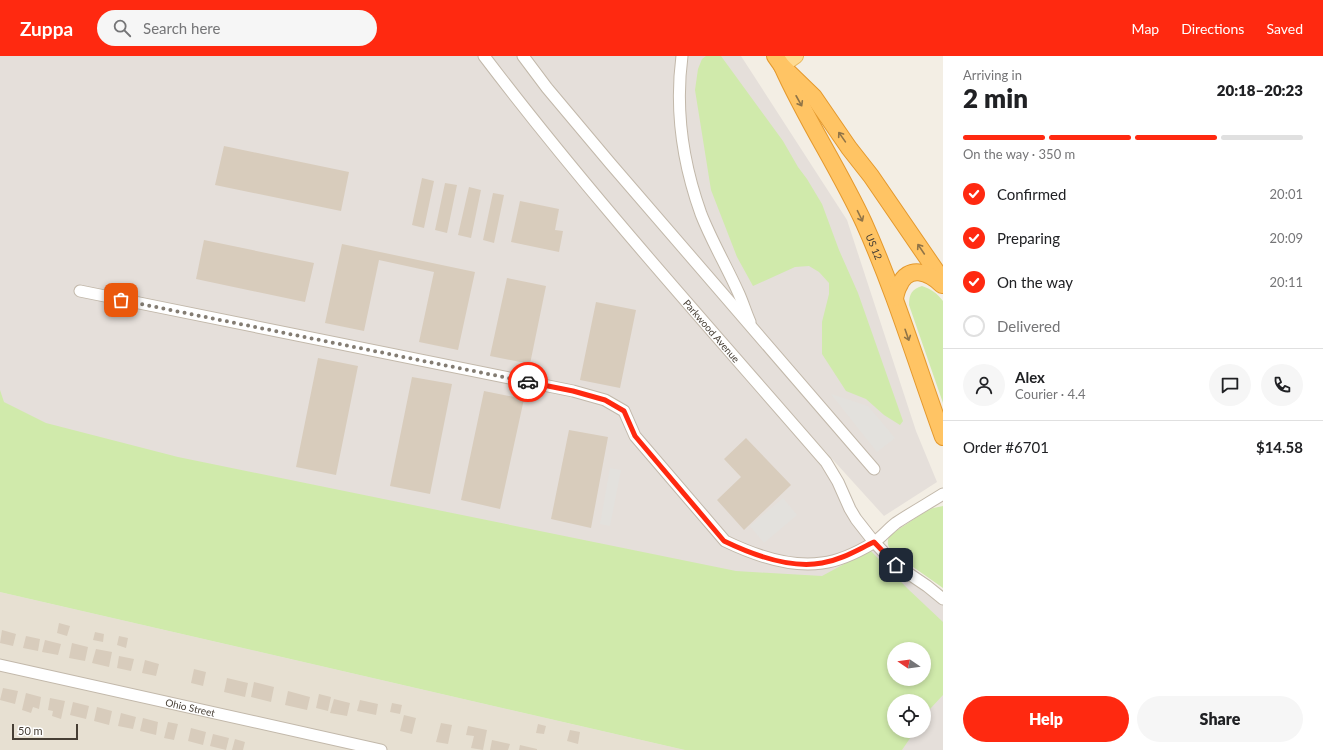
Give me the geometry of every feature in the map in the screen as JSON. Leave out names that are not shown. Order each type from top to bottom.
[{"type":"highway","points":[[779,61],[814,97],[849,148],[871,176],[943,281]]},
{"type":"highway","name":"US 12","points":[[779,61],[794,93],[828,153],[863,221],[895,298],[943,437]]},
{"type":"highway","points":[[895,298],[899,285],[903,279],[915,272],[927,273],[943,286]]},
{"type":"main road","points":[[779,61],[796,56]]},
{"type":"street","name":"Parkwood Avenue","points":[[484,56],[525,110],[622,226],[826,462],[838,482],[856,519],[874,542],[896,565],[943,599]]},
{"type":"street","points":[[523,56],[547,88],[752,329],[874,469]]},
{"type":"street","points":[[682,56],[680,112],[685,156],[689,174],[702,215],[720,257],[740,296],[752,329]]},
{"type":"street","points":[[80,291],[573,391],[605,400],[624,411],[635,436],[724,541],[758,555],[799,564],[822,563],[845,556],[874,542],[896,523],[943,494]]},
{"type":"street","name":"Ohio Street","points":[[0,665],[381,750]]},
{"type":"shaded area","points":[[0,56],[741,56],[847,220],[916,431],[937,482],[884,516],[663,273],[825,470],[833,483],[841,504],[846,512],[885,562],[943,605],[943,750],[685,750],[0,592]]},
{"type":"shaded area","points":[[831,394],[868,406],[895,438],[877,452]]},
{"type":"shaded area","points":[[610,468],[621,470],[610,526],[600,524]]},
{"type":"shaded area","points":[[783,498],[797,515],[764,543],[750,526]]},
{"type":"shaded area","points":[[0,592],[685,750],[0,750]]},
{"type":"green space","points":[[706,56],[721,56],[783,141],[822,204],[839,250],[858,293],[903,421],[900,425],[884,415],[866,399],[846,391],[822,354],[822,322],[829,294],[829,283],[819,272],[809,266],[795,267],[753,286],[737,257],[711,190],[695,90],[698,69],[702,59]]},
{"type":"green space","points":[[922,286],[934,292],[943,301],[943,403],[909,305],[912,292]]},
{"type":"green space","points":[[0,390],[4,402],[46,423],[178,457],[736,571],[822,576],[870,550],[943,622],[943,695],[931,708],[931,694],[887,694],[887,738],[910,738],[902,750],[685,750],[0,592]]},
{"type":"green space","points":[[943,506],[943,588],[896,555],[890,548],[888,541],[890,535],[929,509]]},
{"type":"building","points":[[224,146],[349,172],[341,211],[215,185]]},
{"type":"building","points":[[422,178],[434,181],[424,228],[412,225]]},
{"type":"building","points":[[445,183],[457,185],[447,233],[435,230]]},
{"type":"building","points":[[469,187],[481,190],[471,238],[458,235]]},
{"type":"building","points":[[493,193],[504,195],[494,243],[483,240]]},
{"type":"building","points":[[520,201],[559,209],[555,230],[563,231],[559,252],[511,242]]},
{"type":"building","points":[[204,240],[314,263],[305,302],[196,279]]},
{"type":"building","points":[[342,244],[475,272],[458,350],[419,342],[434,272],[379,260],[364,331],[325,323]]},
{"type":"building","points":[[507,278],[546,286],[530,364],[490,356]]},
{"type":"building","points":[[596,302],[636,310],[620,388],[580,380]]},
{"type":"building","points":[[318,358],[358,366],[336,475],[296,467]]},
{"type":"building","points":[[412,377],[452,384],[430,494],[390,486]]},
{"type":"building","points":[[484,391],[524,399],[500,509],[461,500]]},
{"type":"building","points":[[569,430],[608,437],[591,528],[551,519]]},
{"type":"building","points":[[746,438],[791,485],[744,530],[717,500],[741,477],[724,459]]},
{"type":"building","points":[[59,623],[70,626],[67,636],[57,633]]},
{"type":"building","points":[[2,630],[16,634],[13,646],[0,643]]},
{"type":"building","points":[[95,632],[104,634],[103,642],[93,640]]},
{"type":"building","points":[[26,636],[40,639],[38,651],[23,648]]},
{"type":"building","points":[[119,636],[128,638],[126,648],[117,645]]},
{"type":"building","points":[[45,640],[61,644],[58,655],[42,652]]},
{"type":"building","points":[[72,643],[88,647],[85,661],[69,658]]},
{"type":"building","points":[[96,649],[112,652],[109,667],[92,663]]},
{"type":"building","points":[[119,656],[134,659],[131,671],[117,668]]},
{"type":"building","points":[[145,660],[159,664],[156,676],[142,673]]},
{"type":"building","points":[[194,669],[206,672],[203,686],[191,683]]},
{"type":"building","points":[[227,678],[248,683],[245,697],[224,692]]},
{"type":"building","points":[[254,682],[274,687],[271,702],[251,697]]},
{"type":"building","points":[[3,688],[18,691],[15,704],[0,700]]},
{"type":"building","points":[[288,691],[310,697],[307,710],[285,705]]},
{"type":"building","points":[[26,693],[41,697],[39,709],[33,707],[31,713],[22,710]]},
{"type":"building","points":[[319,694],[331,697],[328,711],[316,708]]},
{"type":"building","points":[[50,698],[65,701],[61,719],[52,716],[53,711],[48,710]]},
{"type":"building","points":[[334,699],[350,703],[347,716],[330,713]]},
{"type":"building","points":[[360,700],[378,704],[376,715],[357,711]]},
{"type":"building","points":[[73,702],[89,706],[86,719],[70,715]]},
{"type":"building","points":[[392,703],[402,705],[400,714],[390,712]]},
{"type":"building","points":[[97,707],[112,711],[109,725],[94,721]]},
{"type":"building","points":[[121,713],[136,717],[133,729],[118,726]]},
{"type":"building","points":[[404,715],[416,718],[412,734],[400,731]]},
{"type":"building","points":[[143,718],[158,722],[156,735],[140,731]]},
{"type":"building","points":[[168,722],[178,724],[174,740],[164,738]]},
{"type":"building","points":[[441,723],[452,725],[448,744],[436,742]]},
{"type":"building","points":[[538,724],[546,726],[544,734],[536,733]]},
{"type":"building","points":[[468,726],[487,730],[483,750],[471,748],[474,736],[466,735]]},
{"type":"building","points":[[191,728],[206,732],[203,745],[188,741]]},
{"type":"building","points":[[570,730],[580,732],[578,744],[567,741]]},
{"type":"building","points":[[213,734],[229,738],[226,750],[210,746]]},
{"type":"building","points":[[235,739],[245,742],[243,750],[232,750]]},
{"type":"building","points":[[492,740],[510,744],[508,750],[490,750]]},
{"type":"building","points":[[520,745],[537,749],[537,750],[519,750]]},
{"type":"way so far","points":[[121,300],[528,382]]},
{"type":"route","points":[[528,382],[573,391],[605,400],[624,411],[635,436],[724,541],[758,555],[799,564],[822,563],[845,556],[874,542],[896,565]]}]
